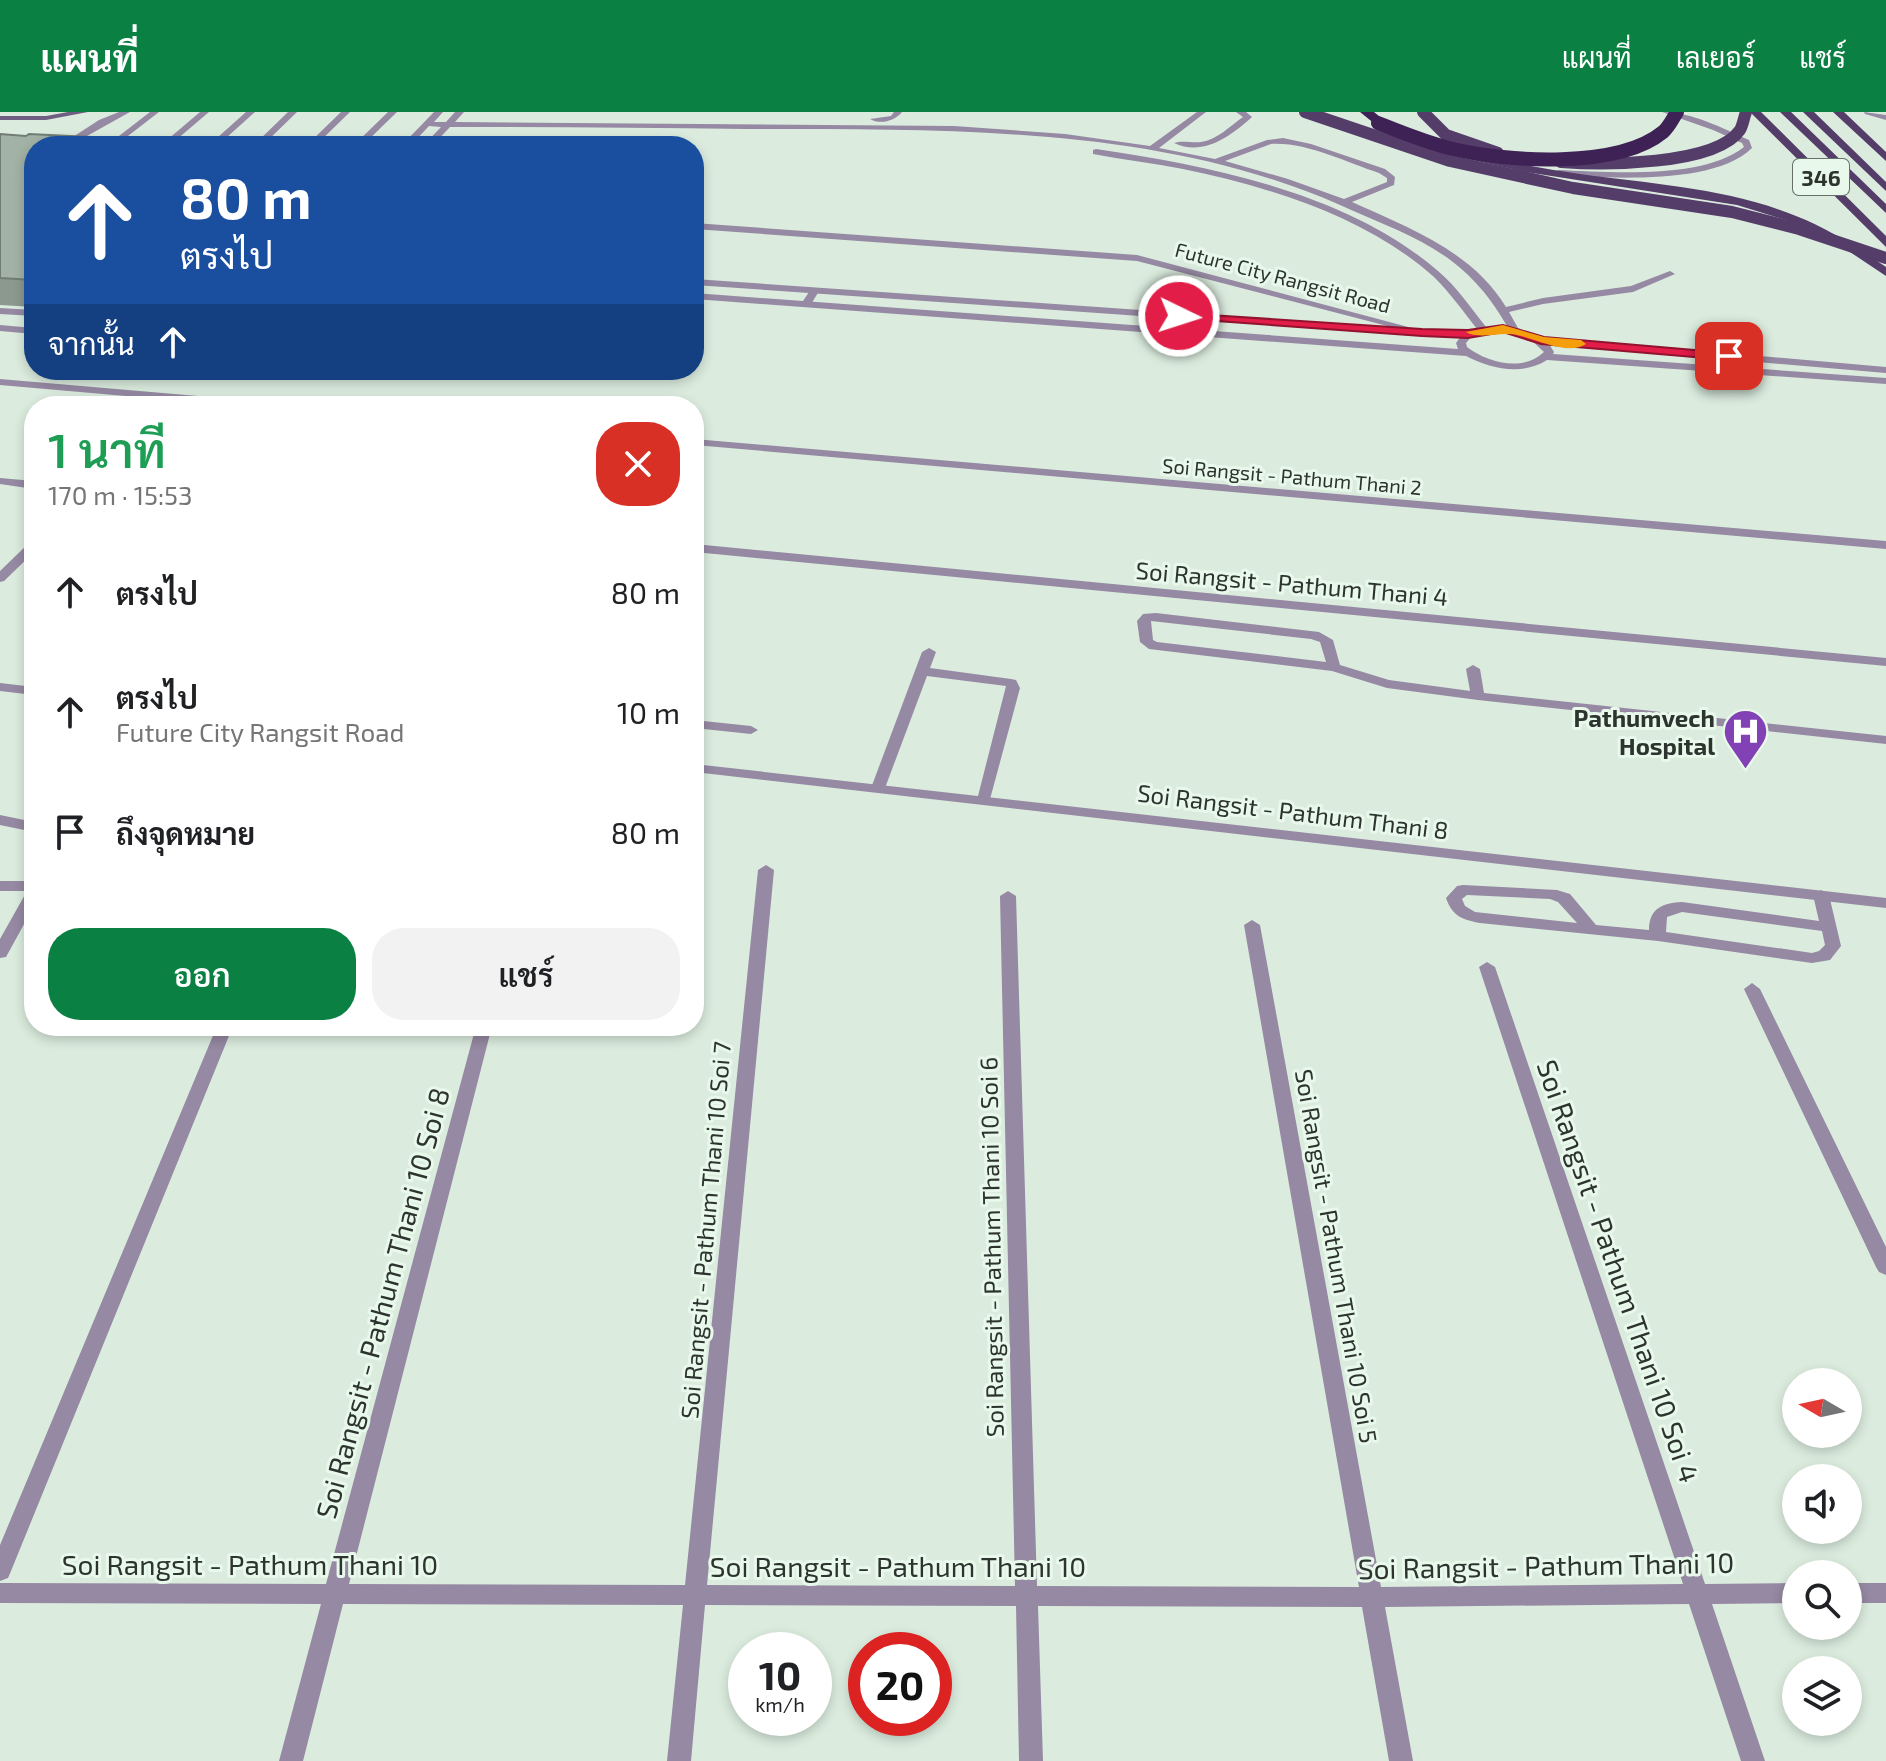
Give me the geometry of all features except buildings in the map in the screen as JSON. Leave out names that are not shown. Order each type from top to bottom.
[{"type":"highway","points":[[1371,116],[1413,138],[1465,152],[1507,157],[1564,158],[1637,147],[1668,130],[1677,112]]},
{"type":"highway","points":[[1371,116],[1421,154]]},
{"type":"main road","points":[[24,112],[41,112]]},
{"type":"main road","points":[[0,118],[46,118],[84,112]]},
{"type":"main road","points":[[1305,112],[1421,154],[1573,188],[1732,212],[1810,232],[1886,258]]},
{"type":"main road","points":[[1423,112],[1429,122],[1455,141],[1543,161],[1592,165],[1643,163],[1717,146],[1737,135],[1746,122],[1746,112]]},
{"type":"main road","points":[[1759,116],[1774,112]]},
{"type":"main road","points":[[1785,112],[1886,210]]},
{"type":"main road","points":[[1808,112],[1886,188]]},
{"type":"main road","points":[[1816,112],[1843,115]]},
{"type":"main road","name":"346","points":[[1843,115],[1886,158]]},
{"type":"main road","points":[[1371,116],[1461,154],[1558,173],[1676,189],[1784,213],[1839,238],[1886,272]]},
{"type":"main road","name":"346","points":[[1759,116],[1886,243]]},
{"type":"street","points":[[79,136],[126,112]]},
{"type":"street","points":[[123,136],[155,112]]},
{"type":"street","points":[[176,136],[205,112]]},
{"type":"street","points":[[223,136],[251,112]]},
{"type":"street","points":[[268,136],[293,112]]},
{"type":"street","points":[[321,136],[346,112]]},
{"type":"street","points":[[368,136],[393,112]]},
{"type":"street","points":[[415,136],[439,112]]},
{"type":"street","points":[[437,136],[460,112]]},
{"type":"street","points":[[712,128],[722,112]]},
{"type":"street","points":[[778,127],[795,119],[882,119],[893,118],[898,112]]},
{"type":"street","points":[[1152,149],[1202,112]]},
{"type":"street","points":[[1163,141],[1197,147],[1209,145],[1248,117],[1240,112]]},
{"type":"street","points":[[1558,173],[1676,171],[1724,162],[1748,148],[1746,142],[1716,128],[1666,112]]},
{"type":"street","points":[[1868,112],[1886,118]]},
{"type":"street","points":[[427,124],[778,127],[903,132],[1105,153],[1234,180],[1323,209],[1394,244],[1428,267],[1483,329]]},
{"type":"street","points":[[420,131],[1019,131],[1186,155],[1348,201],[1416,234],[1463,264],[1491,291],[1514,330]]},
{"type":"street","points":[[1213,162],[1270,142],[1293,142],[1382,171],[1391,177],[1391,183],[1383,187],[1323,209]]},
{"type":"street","points":[[1186,155],[1197,147]]},
{"type":"street","name":"Future City Rangsit Road","points":[[704,227],[1137,258],[1422,332]]},
{"type":"street","points":[[1503,311],[1543,301],[1633,289],[1670,274]]},
{"type":"street","name":"Future City Rangsit Road","points":[[704,283],[1422,332]]},
{"type":"street","points":[[806,304],[814,291]]},
{"type":"street","name":"Future City Rangsit Road","points":[[704,297],[1467,353],[1485,361],[1509,365],[1531,364],[1546,357],[1886,381]]},
{"type":"street","points":[[0,311],[24,312]]},
{"type":"street","points":[[0,328],[24,330]]},
{"type":"street","points":[[1422,332],[1468,334],[1483,329],[1514,330],[1541,340],[1886,370]]},
{"type":"street","points":[[1467,353],[1461,343],[1468,334]]},
{"type":"street","points":[[1541,340],[1549,352],[1546,357]]},
{"type":"street","points":[[0,382],[162,396]]},
{"type":"street","name":"Soi Rangsit - Pathum Thani 2","points":[[704,443],[1886,545]]},
{"type":"street","points":[[0,481],[24,484]]},
{"type":"street","name":"Soi Rangsit - Pathum Thani 4","points":[[704,549],[1886,662]]},
{"type":"street","points":[[0,578],[24,555]]},
{"type":"street","points":[[1334,667],[1329,645],[1314,635],[1156,617],[1143,621],[1147,642],[1154,646],[1334,667],[1387,684],[1886,740]]},
{"type":"street","points":[[878,788],[929,652]]},
{"type":"street","points":[[1473,669],[1478,696]]},
{"type":"street","points":[[922,671],[1011,683],[1013,688],[984,800]]},
{"type":"street","points":[[0,687],[24,690]]},
{"type":"street","points":[[704,725],[751,730]]},
{"type":"street","name":"Soi Rangsit - Pathum Thani 8","points":[[704,769],[1886,903]]},
{"type":"street","points":[[0,820],[24,825]]},
{"type":"street","name":"Soi Rangsit - Pathum Thani 10 Soi 7","points":[[679,1761],[766,870]]},
{"type":"street","points":[[0,886],[24,886]]},
{"type":"street","points":[[1590,928],[1571,903],[1551,894],[1463,890],[1454,898],[1464,916],[1658,936],[1812,958],[1824,956],[1833,946],[1821,895]]},
{"type":"street","name":"Soi Rangsit - Pathum Thani 10 Soi 6","points":[[1008,896],[1031,1761]]},
{"type":"street","points":[[1658,936],[1655,919],[1664,908],[1682,907],[1829,927]]},
{"type":"street","points":[[0,953],[24,920]]},
{"type":"street","name":"Soi Rangsit - Pathum Thani 10 Soi 5","points":[[1252,925],[1401,1761]]},
{"type":"street","name":"Soi Rangsit - Pathum Thani 10 Soi 4","points":[[1487,967],[1753,1761]]},
{"type":"street","points":[[1752,989],[1886,1267]]},
{"type":"street","points":[[0,1571],[221,1036]]},
{"type":"street","name":"Soi Rangsit - Pathum Thani 10 Soi 8","points":[[291,1761],[481,1036]]},
{"type":"street","name":"Soi Rangsit - Pathum Thani 10","points":[[0,1593],[1372,1597],[1782,1593]]},
{"type":"street","points":[[1862,1593],[1886,1593]]},
{"type":"slow traffic","points":[[1472,332],[1493,328],[1514,330],[1541,340],[1581,344]]},
{"type":"place","name":"Pathumvech Hospital","points":[[1746,770]]},
{"type":"route","points":[[1179,316],[1468,334],[1493,328],[1514,330],[1541,340],[1729,356]]}]
